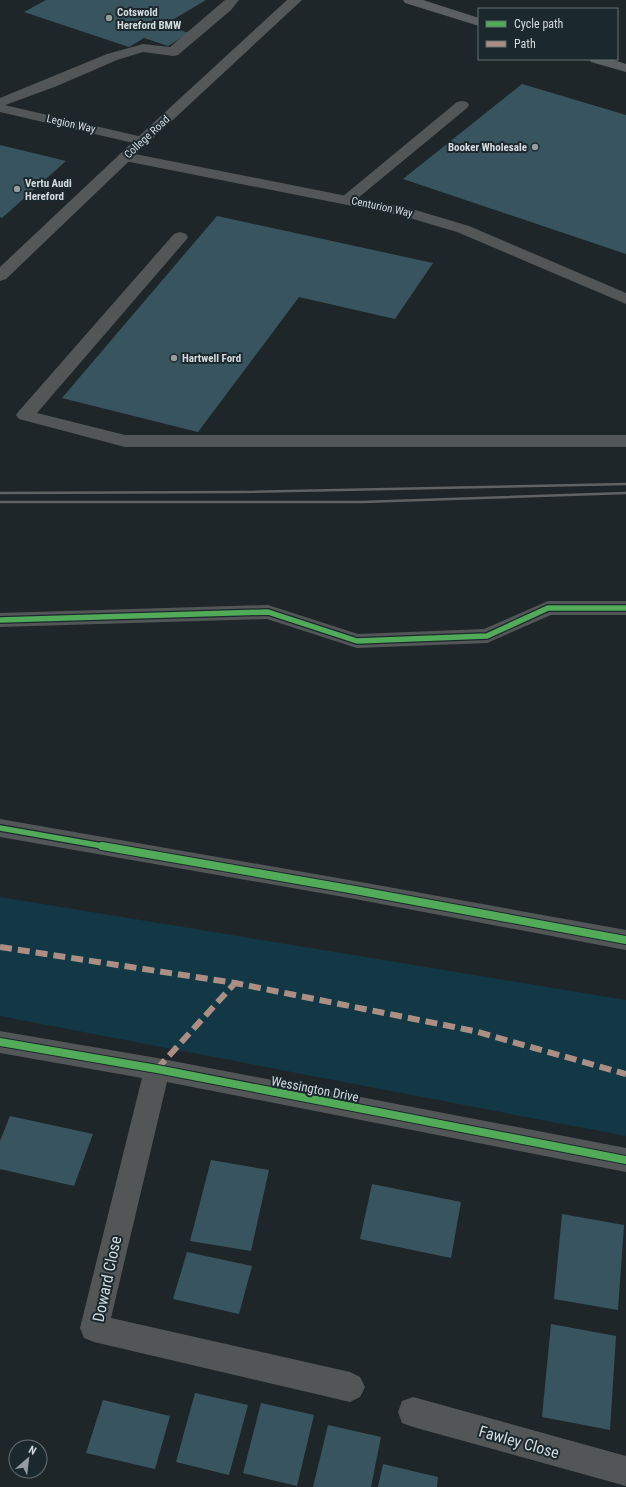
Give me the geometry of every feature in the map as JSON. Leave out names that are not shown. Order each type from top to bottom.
[{"type":"main road","points":[[410,0],[478,22]]},
{"type":"main road","points":[[599,60],[626,68]]},
{"type":"street","points":[[0,103],[52,83],[112,57],[143,48],[173,52],[226,8],[232,0]]},
{"type":"street","name":"College Road","points":[[0,276],[142,141],[295,0]]},
{"type":"street","points":[[347,200],[462,105]]},
{"type":"street","name":"Legion Way","points":[[0,108],[142,141]]},
{"type":"street","name":"Centurion Way","points":[[125,157],[406,212],[463,229],[626,299]]},
{"type":"street","points":[[180,237],[25,415],[125,441],[626,441]]},
{"type":"street","points":[[0,620],[268,612],[357,641],[487,636],[548,608],[626,608]]},
{"type":"street","points":[[0,828],[355,890],[626,940]]},
{"type":"street","name":"Wessington Drive","points":[[0,1042],[157,1069],[626,1160]]},
{"type":"street","name":"Doward Close","points":[[157,1069],[94,1328],[350,1387]]},
{"type":"street","name":"Fawley Close","points":[[413,1412],[626,1471]]},
{"type":"shaded area","points":[[0,897],[626,1000],[626,1136],[0,1016]]},
{"type":"building","name":"Cotswold Hereford BMW","points":[[46,0],[206,0],[164,25],[189,33],[168,46],[144,38],[129,47],[24,12]]},
{"type":"building","name":"Booker Wholesale","points":[[522,84],[626,115],[626,254],[403,179]]},
{"type":"building","name":"Vertu Audi Hereford","points":[[0,145],[66,161],[2,218],[0,217]]},
{"type":"building","name":"Hartwell Ford","points":[[217,216],[433,263],[395,319],[299,297],[198,432],[62,398]]},
{"type":"building","points":[[10,1116],[93,1134],[74,1186],[0,1169],[0,1141]]},
{"type":"building","points":[[211,1160],[269,1170],[251,1251],[190,1241]]},
{"type":"building","points":[[372,1184],[461,1202],[451,1258],[360,1239]]},
{"type":"building","points":[[562,1214],[624,1225],[618,1310],[554,1299]]},
{"type":"building","points":[[187,1252],[252,1266],[239,1314],[173,1299]]},
{"type":"building","points":[[551,1324],[616,1336],[610,1430],[542,1417]]},
{"type":"building","points":[[195,1393],[248,1405],[229,1475],[176,1462]]},
{"type":"building","points":[[103,1400],[170,1416],[155,1469],[86,1453]]},
{"type":"building","points":[[261,1403],[314,1415],[297,1486],[243,1473]]},
{"type":"building","points":[[328,1425],[381,1437],[371,1487],[313,1487]]},
{"type":"building","points":[[383,1464],[438,1477],[437,1487],[378,1487]]},
{"type":"railway","points":[[0,493],[240,492],[626,484]]},
{"type":"railway","points":[[0,502],[362,502],[626,493]]},
{"type":"marked path","points":[[0,947],[235,983],[474,1031],[626,1074]]},
{"type":"marked path","points":[[157,1069],[235,983]]},
{"type":"cycle path","points":[[0,620],[268,612],[357,641],[487,636],[548,608],[626,608]]},
{"type":"cycle path","points":[[0,828],[355,890],[626,940]]},
{"type":"cycle path","points":[[0,1042],[157,1069],[626,1160]]},
{"type":"place","name":"Cotswold Hereford BMW","points":[[109,18]]},
{"type":"place","name":"Booker Wholesale","points":[[535,147]]},
{"type":"place","name":"Vertu Audi Hereford","points":[[17,189]]},
{"type":"place","name":"Hartwell Ford","points":[[174,358]]}]
